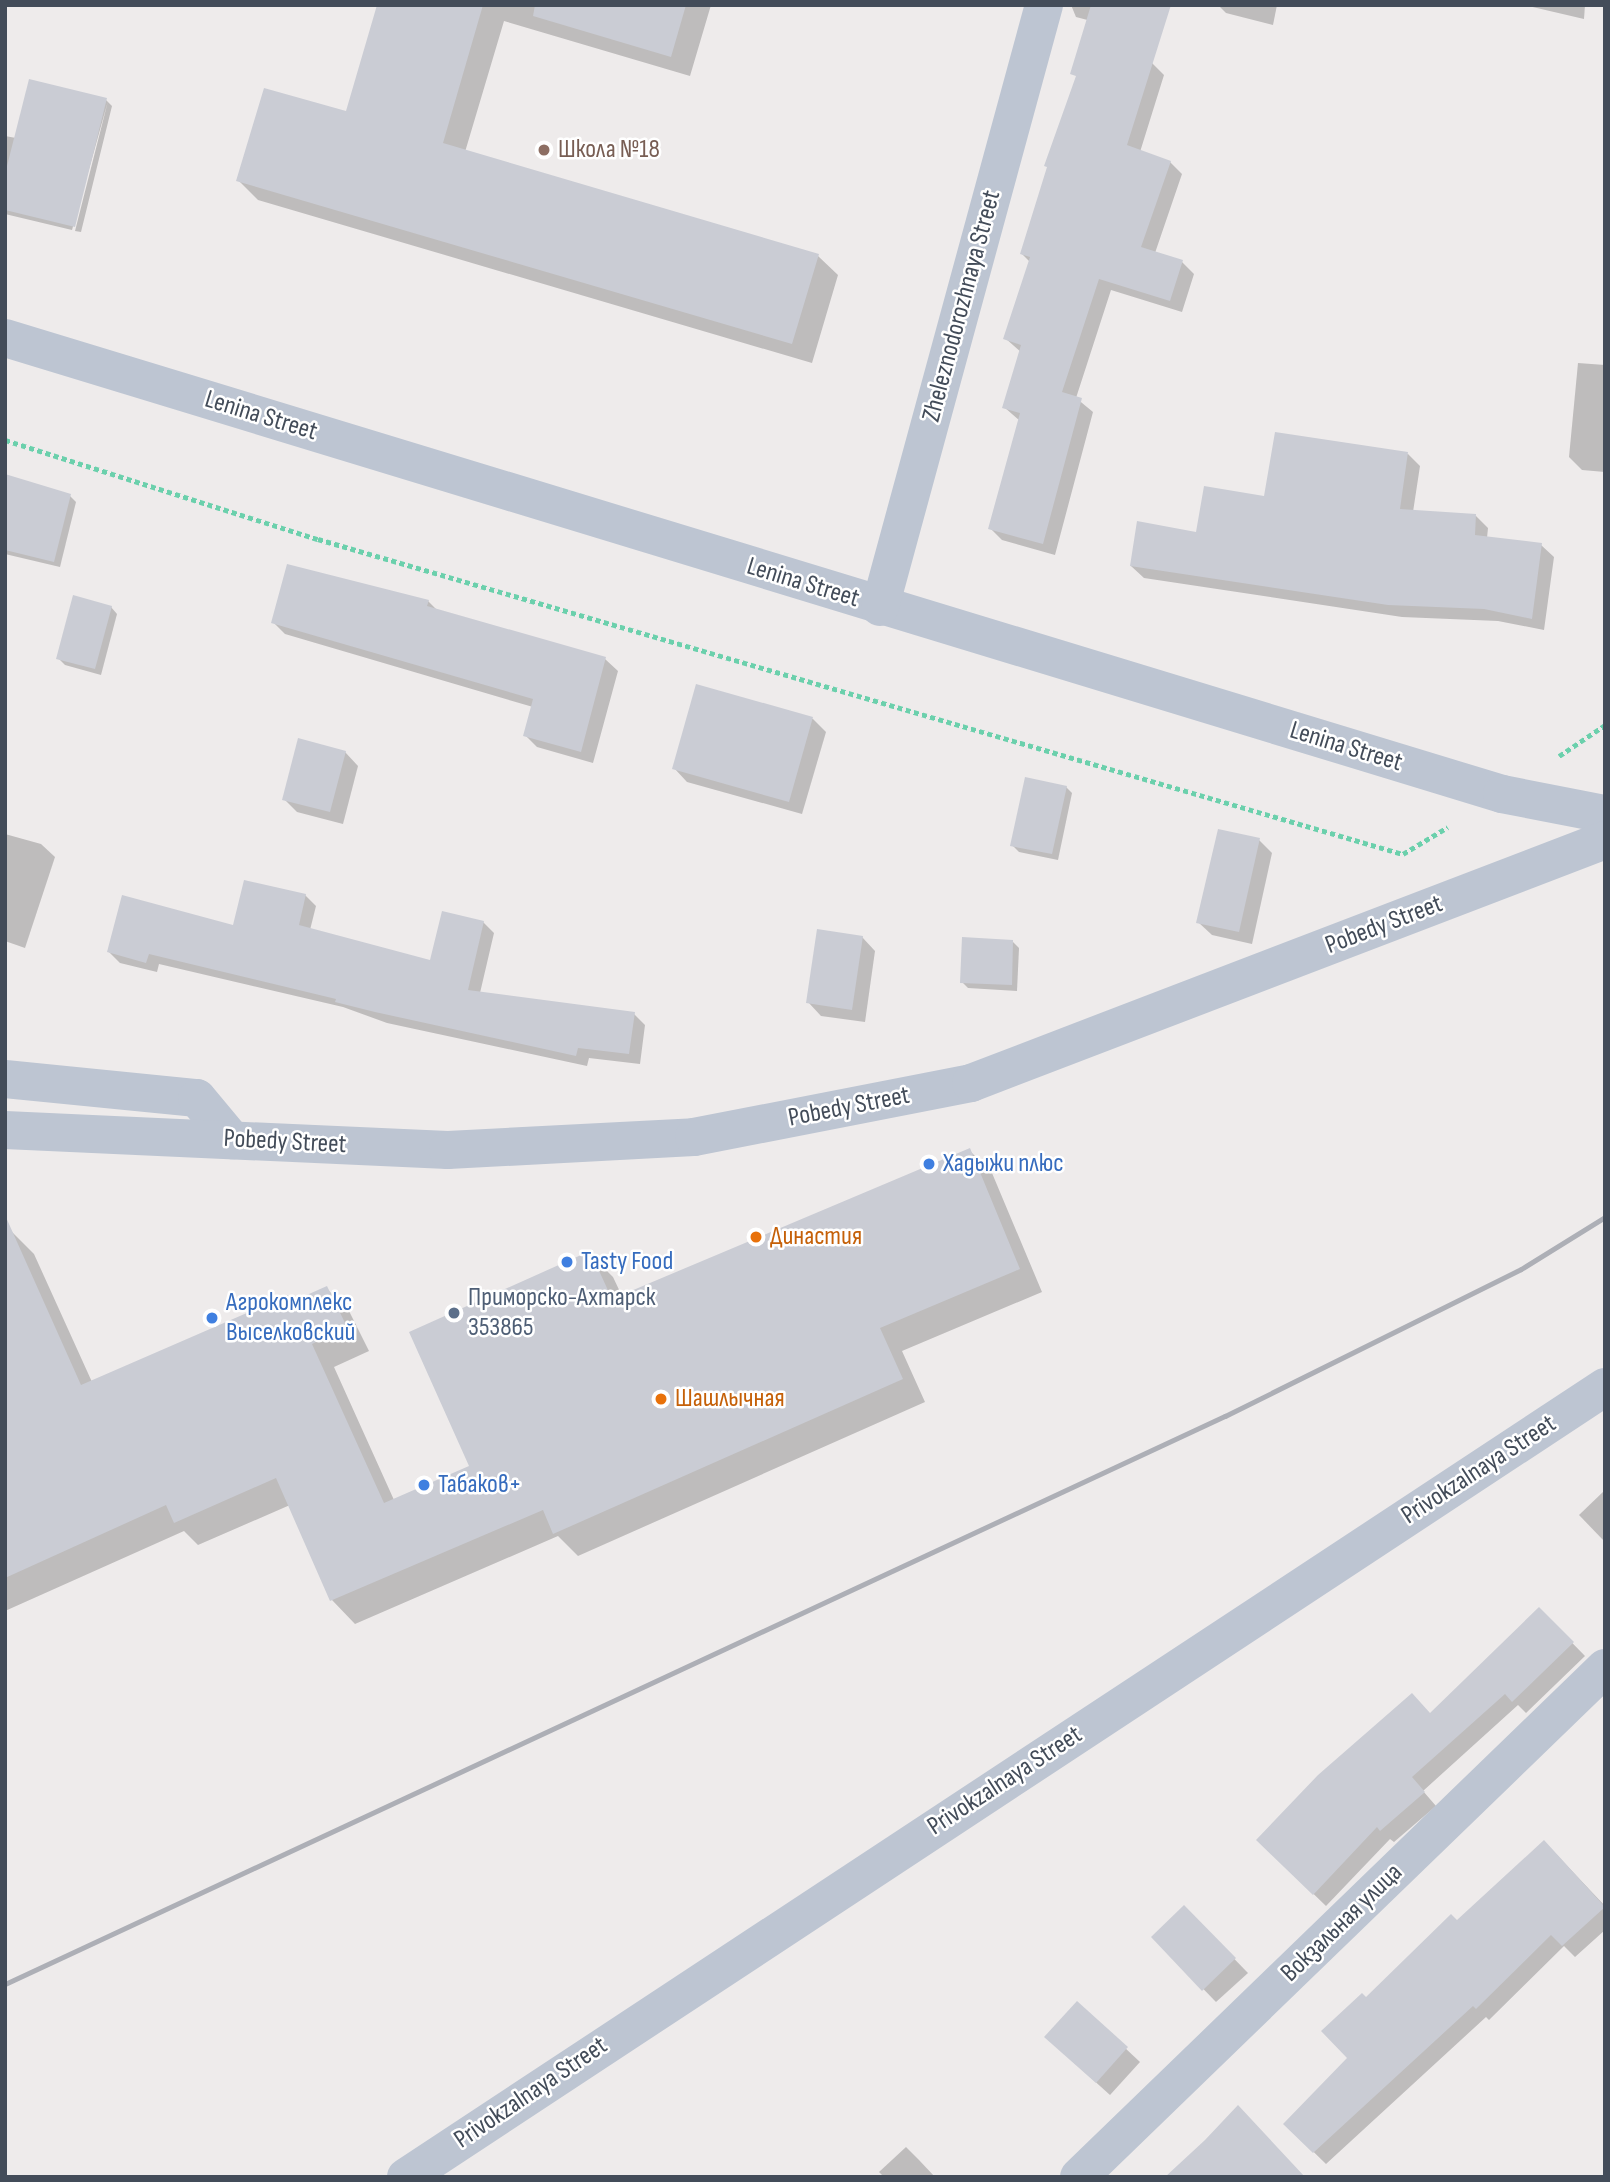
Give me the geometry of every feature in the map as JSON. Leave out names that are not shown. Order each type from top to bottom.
[{"type":"street","name":"Zheleznodorozhnaya Street","points":[[880,607],[1044,5]]},
{"type":"street","name":"Lenina Street","points":[[5,338],[880,607],[1502,794],[1605,814]]},
{"type":"street","name":"Pobedy Street","points":[[5,1130],[448,1150],[694,1137],[971,1083],[1605,840]]},
{"type":"street","points":[[5,1079],[197,1098],[232,1140]]},
{"type":"street","name":"Privokzalnaya Street","points":[[406,2177],[1605,1387]]},
{"type":"street","name":"Вокзальная улица","points":[[1079,2177],[1605,1668]]},
{"type":"path","points":[[5,440],[318,539],[1404,855]]},
{"type":"building","points":[[377,5],[483,5],[443,143],[819,254],[792,344],[236,181],[264,88],[346,111]]},
{"type":"building","points":[[535,5],[686,5],[671,57],[533,16]]},
{"type":"building","points":[[1091,5],[1171,5],[1127,145],[1171,161],[1141,247],[1183,260],[1170,301],[1099,279],[1062,392],[1082,398],[1043,544],[988,529],[1020,413],[1002,408],[1021,345],[1003,339],[1030,257],[1020,254],[1047,167],[1044,166],[1076,76],[1070,74]]},
{"type":"building","points":[[29,79],[107,98],[75,227],[5,210],[5,174]]},
{"type":"building","points":[[1275,432],[1408,452],[1400,509],[1476,514],[1475,535],[1542,543],[1532,619],[1484,609],[1388,605],[1130,566],[1137,521],[1196,532],[1204,486],[1264,496]]},
{"type":"building","points":[[5,474],[71,494],[54,562],[5,550]]},
{"type":"building","points":[[287,564],[429,600],[427,606],[606,657],[581,752],[523,736],[533,699],[271,623]]},
{"type":"building","points":[[73,595],[112,606],[95,669],[56,659]]},
{"type":"building","points":[[696,684],[813,717],[789,802],[672,769]]},
{"type":"building","points":[[298,738],[346,751],[330,812],[282,800]]},
{"type":"building","points":[[1025,777],[1067,786],[1052,854],[1010,846]]},
{"type":"building","points":[[1218,829],[1260,838],[1239,932],[1196,923]]},
{"type":"building","points":[[244,880],[306,894],[299,925],[430,960],[442,911],[484,921],[468,990],[635,1012],[629,1054],[578,1048],[576,1056],[375,1012],[335,1002],[336,999],[149,954],[146,963],[107,952],[122,895],[233,925]]},
{"type":"building","points":[[817,929],[863,936],[852,1010],[806,1003]]},
{"type":"building","points":[[962,937],[1013,940],[1012,985],[960,983]]},
{"type":"building","points":[[970,1148],[1020,1269],[880,1328],[903,1379],[553,1534],[543,1510],[330,1601],[276,1478],[174,1523],[166,1505],[5,1578],[5,1215],[81,1385],[288,1295],[291,1302],[327,1286],[347,1327],[312,1344],[384,1503],[469,1466],[409,1332],[590,1251],[612,1299]]},
{"type":"building","points":[[1539,1607],[1574,1642],[1512,1702],[1505,1694],[1412,1777],[1425,1792],[1380,1831],[1377,1827],[1313,1895],[1256,1840],[1318,1775],[1412,1693],[1430,1713]]},
{"type":"building","points":[[1544,1840],[1605,1907],[1562,1946],[1551,1935],[1476,2009],[1473,2006],[1313,2153],[1283,2124],[1347,2058],[1321,2031],[1362,1993],[1366,1997],[1451,1914],[1457,1920]]},
{"type":"building","points":[[1184,1905],[1236,1958],[1202,1991],[1151,1937]]},
{"type":"building","points":[[1077,2001],[1128,2047],[1096,2083],[1044,2037]]},
{"type":"building","points":[[1238,2105],[1305,2177],[1165,2177],[1205,2140]]},
{"type":"railway","points":[[5,1984],[1225,1416],[1521,1269],[1605,1217]]},
{"type":"place","name":"Школа №18","points":[[544,150]]},
{"type":"place","name":"Хадыжи плюс","points":[[929,1164]]},
{"type":"place","name":"Династия","points":[[756,1237]]},
{"type":"place","name":"Tasty Food","points":[[567,1262]]},
{"type":"place","name":"Приморско-Ахтарск 353865","points":[[454,1313]]},
{"type":"place","name":"Агрокомплекс Выселковский","points":[[212,1318]]},
{"type":"place","name":"Шашлычная","points":[[661,1399]]},
{"type":"place","name":"Табаков+","points":[[424,1485]]}]
